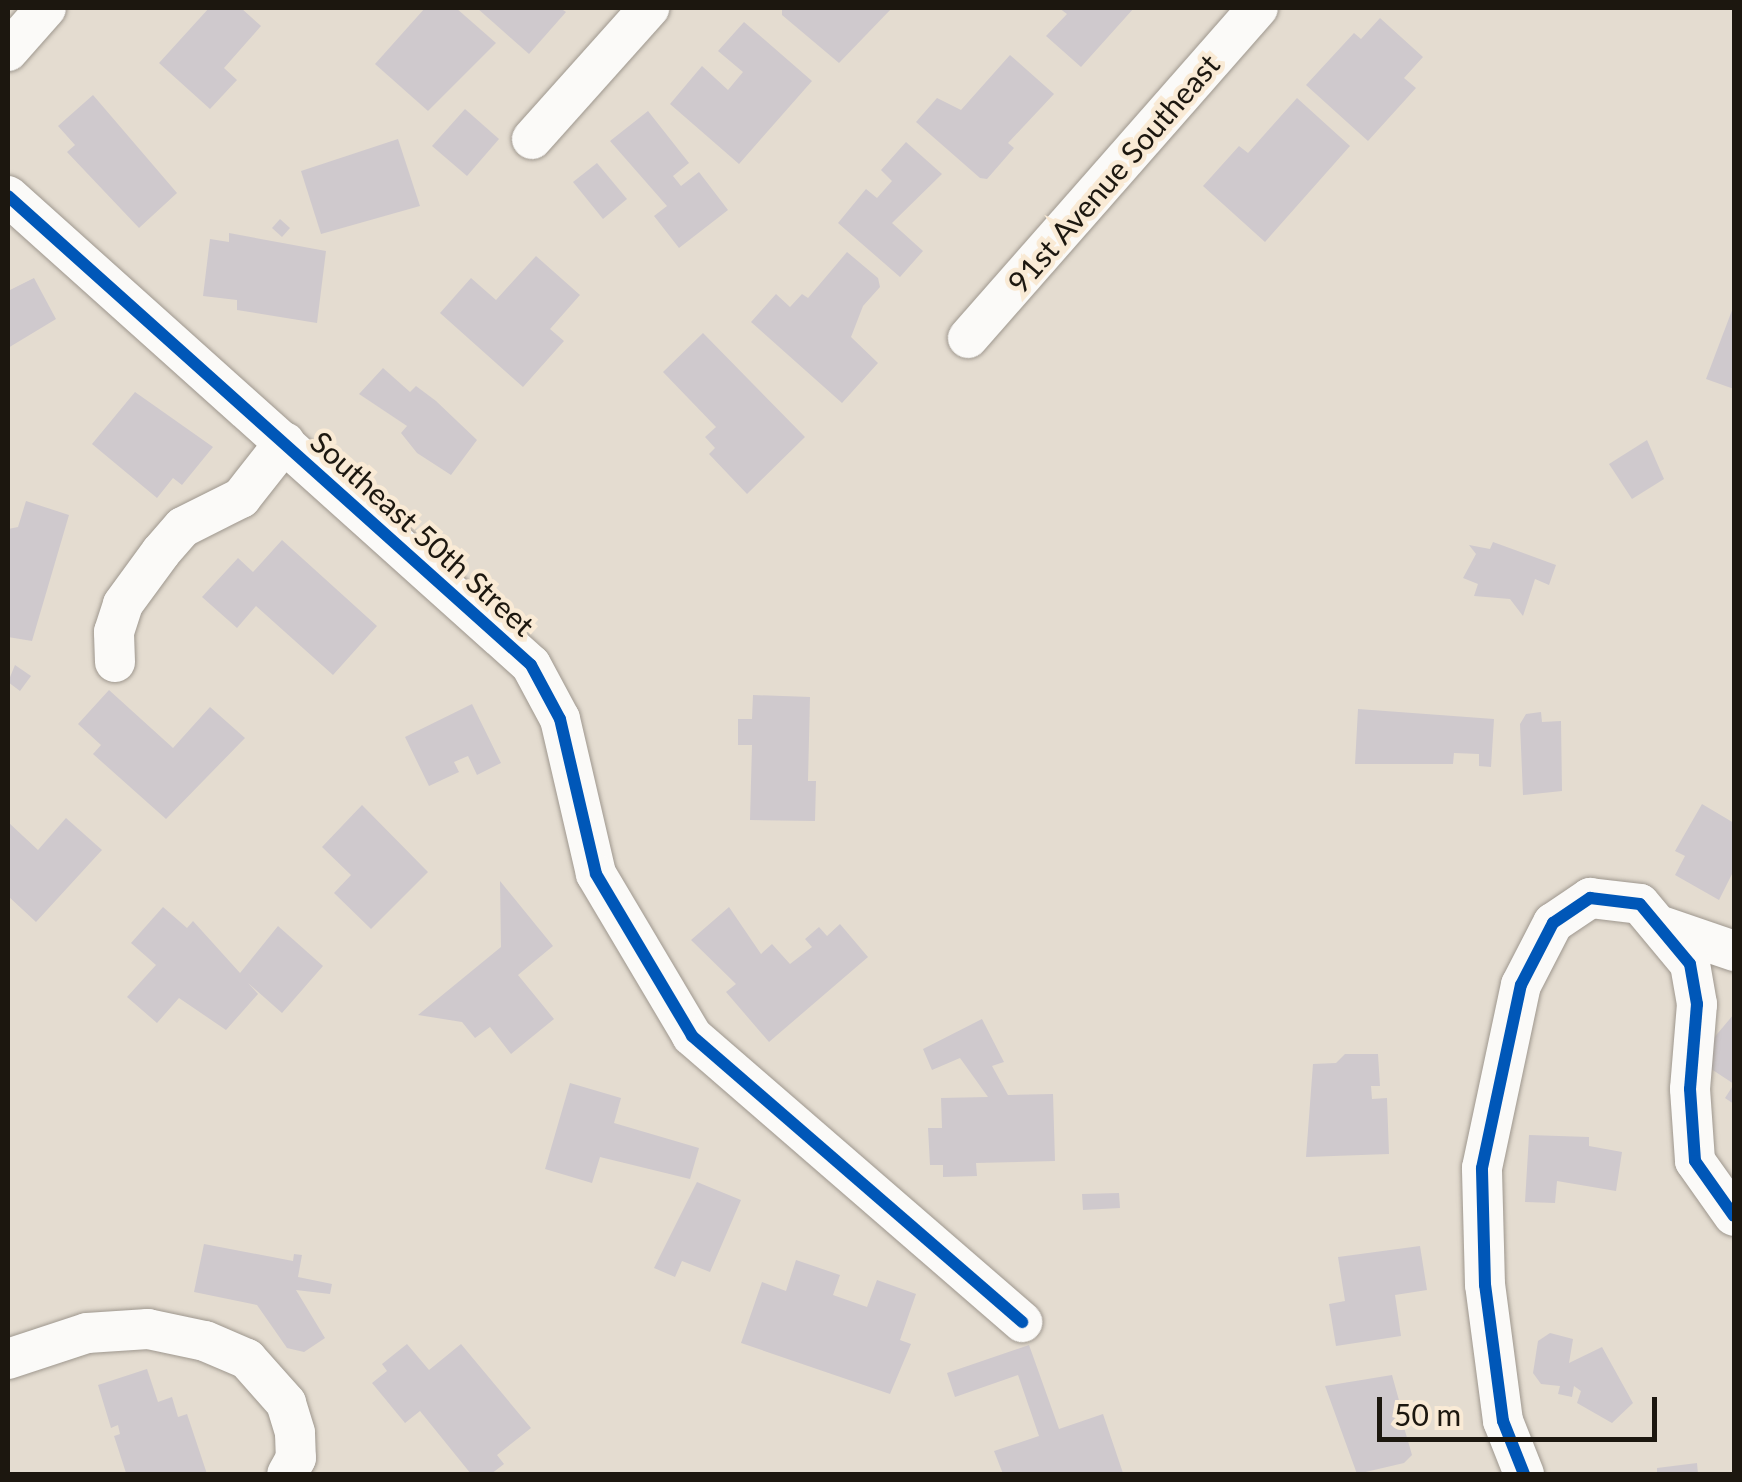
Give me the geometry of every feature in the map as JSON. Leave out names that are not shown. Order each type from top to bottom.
[{"type":"street","points":[[8,50],[46,8]]},
{"type":"street","points":[[532,139],[649,8]]},
{"type":"street","name":"91st Avenue Southeast","points":[[968,338],[1258,8]]},
{"type":"street","name":"Southeast 50th Street","points":[[8,196],[531,665],[560,718],[596,874],[692,1036],[1022,1322]]},
{"type":"street","points":[[115,662],[114,632],[124,604],[162,552],[184,527],[241,498],[285,442]]},
{"type":"street","points":[[1524,1474],[1503,1421],[1486,1286],[1482,1168],[1498,1072],[1521,985],[1553,922],[1590,898],[1640,904],[1664,927],[1690,964],[1697,1004],[1690,1089],[1695,1161],[1734,1216]]},
{"type":"street","points":[[1664,927],[1734,951]]},
{"type":"street","points":[[8,1358],[87,1332],[148,1329],[204,1341],[247,1359],[286,1403],[295,1433],[296,1458],[287,1474]]},
{"type":"building","points":[[209,8],[241,8],[261,26],[224,68],[237,80],[210,109],[159,63]]},
{"type":"building","points":[[425,8],[456,8],[496,43],[428,111],[375,64]]},
{"type":"building","points":[[477,8],[560,8],[566,12],[529,54]]},
{"type":"building","points":[[782,8],[892,8],[839,63],[782,15]]},
{"type":"building","points":[[1059,8],[1134,8],[1081,67],[1046,36],[1067,14]]},
{"type":"building","points":[[1380,18],[1423,57],[1404,78],[1416,88],[1368,141],[1306,85],[1354,33],[1361,39]]},
{"type":"building","points":[[744,22],[812,81],[739,164],[670,104],[702,66],[728,90],[743,72],[718,51]]},
{"type":"building","points":[[1010,55],[1054,94],[1008,143],[1014,148],[987,179],[980,178],[916,122],[937,98],[961,110]]},
{"type":"building","points":[[93,95],[177,193],[139,228],[67,152],[75,145],[58,126]]},
{"type":"building","points":[[1297,98],[1350,146],[1265,242],[1203,186],[1239,146],[1248,153]]},
{"type":"building","points":[[465,109],[499,139],[467,176],[432,146]]},
{"type":"building","points":[[648,111],[689,163],[673,176],[681,186],[699,172],[728,210],[679,248],[654,216],[667,206],[610,141]]},
{"type":"building","points":[[398,139],[420,206],[321,234],[301,171]]},
{"type":"building","points":[[906,142],[942,174],[892,223],[923,251],[900,277],[838,223],[866,189],[877,198],[892,181],[881,170]]},
{"type":"building","points":[[597,163],[627,199],[603,219],[573,182]]},
{"type":"building","points":[[280,219],[290,228],[282,237],[272,228]]},
{"type":"building","points":[[229,233],[326,251],[317,323],[237,310],[237,300],[203,296],[210,239],[229,242]]},
{"type":"building","points":[[847,252],[878,278],[880,287],[863,306],[851,337],[878,363],[842,403],[751,322],[776,294],[790,307],[802,294],[808,298]]},
{"type":"building","points":[[536,256],[580,295],[550,329],[564,341],[523,387],[440,313],[471,278],[496,300]]},
{"type":"building","points":[[34,278],[56,319],[8,348],[8,291]]},
{"type":"building","points":[[1734,305],[1734,389],[1706,379]]},
{"type":"building","points":[[703,333],[805,437],[747,494],[709,454],[715,448],[705,437],[716,427],[663,372]]},
{"type":"building","points":[[383,368],[410,392],[416,386],[436,401],[477,440],[451,475],[417,453],[401,433],[407,426],[359,394]]},
{"type":"building","points":[[135,392],[213,447],[182,485],[173,478],[157,498],[92,444]]},
{"type":"building","points":[[1647,440],[1664,479],[1632,499],[1609,464]]},
{"type":"building","points":[[26,501],[69,515],[32,641],[8,637],[8,529],[18,527]]},
{"type":"building","points":[[282,540],[377,626],[333,675],[256,606],[237,628],[202,597],[238,558],[253,572]]},
{"type":"building","points":[[1493,542],[1556,565],[1549,585],[1535,579],[1523,616],[1510,599],[1474,596],[1478,584],[1463,578],[1476,554],[1469,545],[1490,549]]},
{"type":"building","points":[[15,665],[31,676],[20,691],[8,682]]},
{"type":"building","points":[[109,690],[173,748],[210,707],[245,738],[166,819],[93,754],[101,745],[78,724]]},
{"type":"building","points":[[753,695],[810,697],[808,781],[816,781],[815,821],[750,820],[752,745],[738,745],[738,719],[752,719]]},
{"type":"building","points":[[472,704],[501,763],[477,775],[468,756],[454,762],[459,772],[429,786],[405,737]]},
{"type":"building","points":[[1358,709],[1494,719],[1491,767],[1479,766],[1479,754],[1454,753],[1453,764],[1355,764]]},
{"type":"building","points":[[1541,712],[1542,722],[1561,721],[1562,791],[1523,795],[1520,724],[1526,714]]},
{"type":"building","points":[[1702,804],[1734,823],[1734,870],[1719,900],[1675,875],[1685,856],[1675,851]]},
{"type":"building","points":[[362,805],[428,872],[371,929],[334,893],[351,875],[322,847]]},
{"type":"building","points":[[66,818],[102,850],[36,922],[8,896],[8,822],[38,850]]},
{"type":"building","points":[[500,881],[553,946],[518,975],[554,1019],[511,1054],[490,1027],[475,1038],[462,1022],[418,1015],[501,947]]},
{"type":"building","points":[[163,907],[187,928],[193,921],[240,973],[278,926],[323,966],[282,1013],[248,983],[258,994],[226,1030],[179,998],[157,1023],[127,997],[156,965],[131,943]]},
{"type":"building","points":[[729,907],[761,954],[772,944],[790,964],[812,947],[805,939],[819,927],[827,936],[840,924],[868,957],[769,1042],[726,992],[736,984],[691,940]]},
{"type":"building","points":[[1734,1014],[1734,1084],[1696,1059]]},
{"type":"building","points":[[982,1019],[1004,1062],[992,1066],[1008,1095],[1053,1094],[1055,1161],[976,1163],[977,1176],[943,1177],[943,1165],[930,1165],[928,1128],[942,1128],[941,1098],[988,1097],[960,1058],[932,1070],[923,1049]]},
{"type":"building","points":[[1345,1054],[1378,1054],[1380,1086],[1371,1086],[1372,1099],[1387,1098],[1389,1154],[1306,1157],[1313,1064],[1336,1063]]},
{"type":"building","points":[[570,1083],[621,1098],[614,1123],[699,1148],[690,1179],[600,1157],[592,1183],[545,1169]]},
{"type":"building","points":[[1734,1084],[1734,1104],[1725,1098]]},
{"type":"building","points":[[1529,1135],[1589,1137],[1589,1146],[1622,1152],[1616,1191],[1557,1181],[1555,1203],[1525,1202]]},
{"type":"building","points":[[697,1182],[741,1200],[710,1272],[682,1261],[675,1277],[654,1268]]},
{"type":"building","points":[[1119,1193],[1120,1208],[1083,1210],[1082,1194]]},
{"type":"building","points":[[204,1244],[293,1261],[294,1254],[302,1255],[298,1277],[332,1284],[330,1294],[296,1290],[325,1338],[304,1352],[287,1348],[257,1305],[194,1292]]},
{"type":"building","points":[[1420,1246],[1427,1290],[1395,1295],[1401,1336],[1336,1346],[1329,1304],[1345,1301],[1338,1257]]},
{"type":"building","points":[[796,1260],[840,1275],[833,1295],[867,1307],[877,1280],[916,1294],[900,1340],[911,1344],[890,1394],[741,1343],[762,1282],[786,1291]]},
{"type":"building","points":[[1550,1333],[1573,1339],[1569,1363],[1602,1347],[1633,1403],[1612,1423],[1577,1403],[1581,1391],[1574,1386],[1572,1397],[1558,1394],[1560,1386],[1541,1384],[1533,1373],[1538,1341]]},
{"type":"building","points":[[407,1344],[429,1370],[461,1344],[531,1428],[497,1455],[504,1464],[491,1474],[471,1474],[420,1411],[405,1423],[372,1383],[387,1371],[382,1364]]},
{"type":"building","points":[[1029,1345],[1059,1429],[1103,1414],[1123,1473],[1003,1474],[994,1451],[1039,1436],[1018,1375],[955,1397],[947,1373]]},
{"type":"building","points":[[147,1369],[158,1402],[172,1397],[178,1417],[187,1414],[207,1474],[126,1473],[114,1436],[120,1434],[118,1425],[111,1428],[98,1385]]},
{"type":"building","points":[[1392,1375],[1403,1415],[1394,1417],[1403,1424],[1412,1455],[1404,1463],[1357,1474],[1325,1386]]},
{"type":"building","points":[[1697,1463],[1698,1474],[1657,1474],[1657,1468]]},
{"type":"cycle path","points":[[8,196],[531,665],[560,719],[596,874],[692,1036],[1022,1322]]},
{"type":"cycle path","points":[[1524,1474],[1503,1421],[1485,1285],[1482,1168],[1521,985],[1553,923],[1590,898],[1640,904],[1690,964],[1697,1004],[1690,1089],[1695,1161],[1734,1216]]}]
